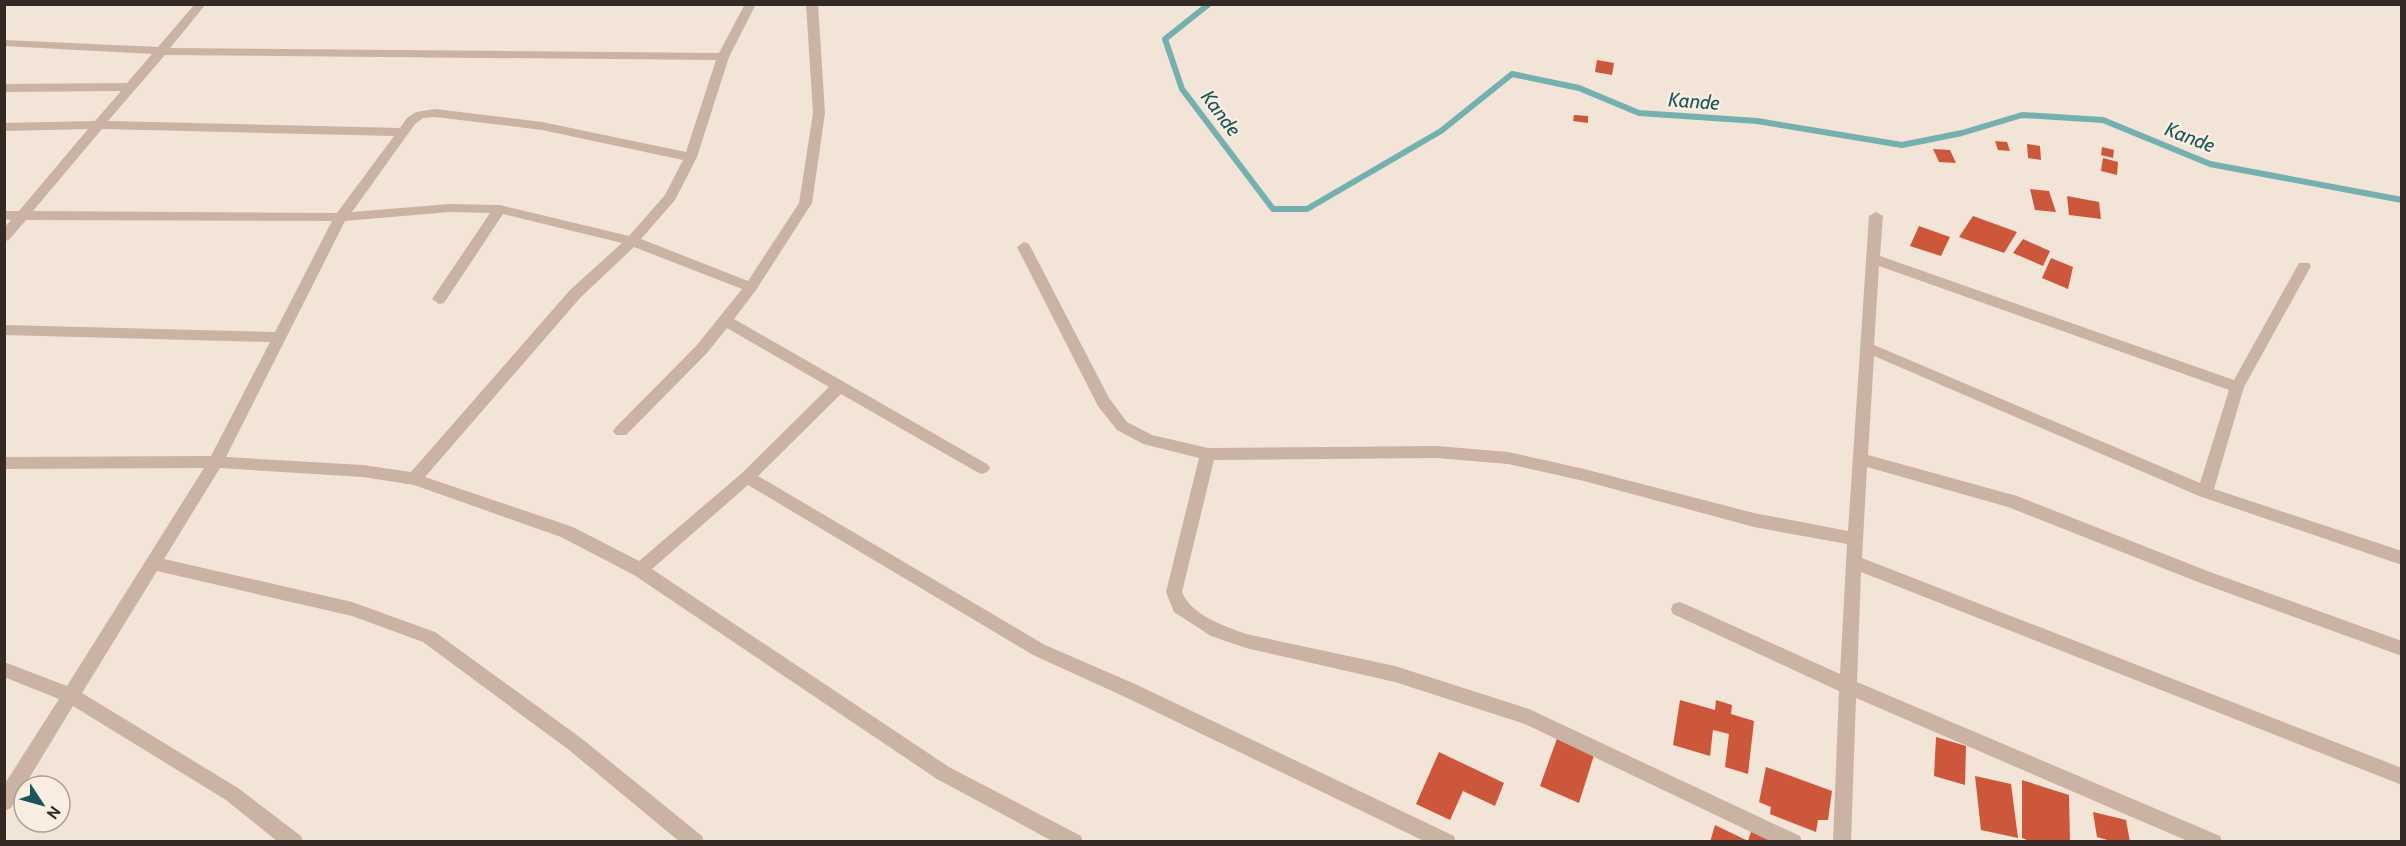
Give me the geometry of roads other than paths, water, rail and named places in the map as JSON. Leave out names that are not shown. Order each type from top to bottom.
[{"type":"street","points":[[4,237],[201,4]]},
{"type":"street","points":[[414,479],[575,294],[632,241],[670,197],[691,157],[723,57],[750,4]]},
{"type":"street","points":[[621,431],[702,349],[751,287],[806,203],[819,112],[812,4]]},
{"type":"street","points":[[4,42],[160,51],[723,57]]},
{"type":"street","points":[[4,88],[130,87]]},
{"type":"street","points":[[4,802],[216,462],[341,217],[411,121],[420,115],[435,113],[543,126],[691,157]]},
{"type":"street","points":[[4,127],[97,126],[404,132]]},
{"type":"street","points":[[4,215],[341,217],[449,208],[500,209],[632,241],[751,287]]},
{"type":"street","points":[[439,299],[500,209]]},
{"type":"street","points":[[1842,842],[1846,686],[1876,216]]},
{"type":"street","points":[[1024,247],[1103,402],[1122,426],[1148,440],[1208,454],[1437,452],[1508,458],[1584,475],[1754,520],[1854,539]]},
{"type":"street","points":[[1873,259],[2236,387]]},
{"type":"street","points":[[2205,492],[2236,387],[2304,266]]},
{"type":"street","points":[[725,320],[982,468]]},
{"type":"street","points":[[4,330],[278,337]]},
{"type":"street","points":[[1866,347],[2205,492],[2402,558]]},
{"type":"street","points":[[640,570],[747,477],[840,385]]},
{"type":"street","points":[[1208,454],[1174,592],[1180,607],[1191,616],[1217,631],[1246,641],[1395,674],[1529,717],[1793,842]]},
{"type":"street","points":[[1859,459],[2011,501],[2204,577],[2402,649]]},
{"type":"street","points":[[4,463],[216,462],[363,471],[414,479],[567,532],[640,570],[943,773],[1074,842]]},
{"type":"street","points":[[747,477],[1039,650],[1129,690],[1447,842]]},
{"type":"street","points":[[1853,562],[2402,777]]},
{"type":"street","points":[[153,563],[352,609],[429,638],[575,744],[695,842]]},
{"type":"street","points":[[1679,609],[1846,686],[2212,842]]},
{"type":"street","points":[[4,669],[70,695],[232,794],[294,842]]},
{"type":"waterway","name":"Kande","points":[[1209,4],[1165,39],[1182,89],[1273,209],[1307,209],[1441,131],[1512,74],[1579,88],[1639,113],[1757,121],[1902,145],[1962,133],[2022,115],[2103,120],[2210,164],[2402,200]]}]
